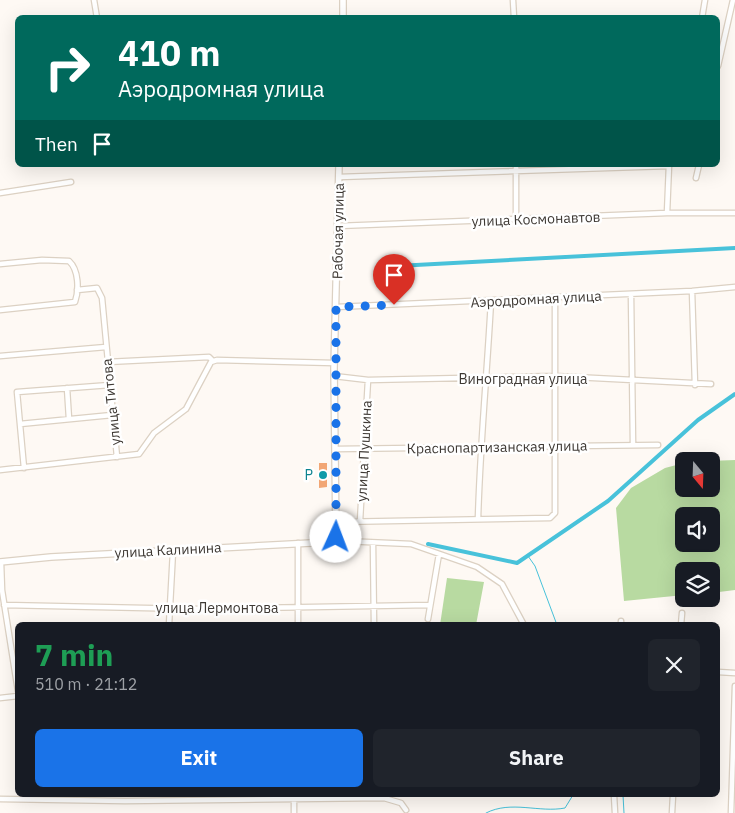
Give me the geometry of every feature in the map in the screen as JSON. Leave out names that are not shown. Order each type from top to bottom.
[{"type":"street","points":[[94,0],[96,15]]},
{"type":"street","points":[[343,0],[343,15]]},
{"type":"street","points":[[514,0],[514,15]]},
{"type":"street","points":[[702,15],[705,0]]},
{"type":"street","points":[[720,57],[733,0]]},
{"type":"street","name":"Рабочая улица","points":[[336,537],[334,363],[339,167]]},
{"type":"street","points":[[516,167],[516,220]]},
{"type":"street","points":[[339,177],[625,167]]},
{"type":"street","points":[[667,213],[669,167]]},
{"type":"street","points":[[696,178],[698,167]]},
{"type":"street","points":[[0,193],[71,182]]},
{"type":"street","name":"улица Космонавтов","points":[[338,226],[667,213],[735,213]]},
{"type":"street","points":[[0,264],[42,260],[69,261],[74,266],[77,290],[75,302],[0,310]]},
{"type":"street","name":"Аэродромная улица","points":[[336,307],[692,292],[735,287]]},
{"type":"street","name":"улица Титова","points":[[77,290],[97,288],[102,298],[117,457]]},
{"type":"street","points":[[692,292],[695,385]]},
{"type":"street","points":[[631,294],[633,445]]},
{"type":"street","points":[[337,522],[550,518],[555,513],[555,298]]},
{"type":"street","points":[[478,519],[480,447],[487,379],[491,301]]},
{"type":"street","name":"улица Титова","points":[[0,356],[106,347]]},
{"type":"street","points":[[107,362],[209,357],[215,361]]},
{"type":"street","points":[[0,470],[139,454],[154,433],[186,409],[211,362],[334,363]]},
{"type":"street","name":"Виноградная улица","points":[[334,376],[368,380],[487,379],[555,376],[695,385],[711,384]]},
{"type":"street","name":"улица Пушкина","points":[[360,521],[368,380]]},
{"type":"street","points":[[24,468],[17,392],[110,385]]},
{"type":"street","points":[[67,388],[69,418]]},
{"type":"street","points":[[20,424],[112,415]]},
{"type":"street","name":"Краснопартизанская улица","points":[[336,449],[658,445]]},
{"type":"street","points":[[336,537],[344,541],[411,544],[477,567],[493,576],[502,584],[522,622]]},
{"type":"street","name":"улица Калинина","points":[[1,562],[51,557],[330,542],[336,537]]},
{"type":"street","points":[[298,543],[298,622]]},
{"type":"street","points":[[373,543],[374,622]]},
{"type":"street","points":[[169,622],[174,550]]},
{"type":"street","points":[[428,619],[439,554]]},
{"type":"street","points":[[1,562],[4,606],[15,673]]},
{"type":"street","name":"улица Лермонтова","points":[[4,606],[171,609],[430,605]]},
{"type":"street","points":[[681,622],[682,613]]},
{"type":"street","points":[[720,672],[735,673]]},
{"type":"street","points":[[731,813],[735,686]]},
{"type":"street","points":[[0,698],[15,696]]},
{"type":"street","points":[[0,798],[33,797],[159,801],[384,798],[401,803],[406,810]]},
{"type":"street","points":[[614,797],[615,813]]},
{"type":"street","points":[[672,813],[673,797]]},
{"type":"street","points":[[294,798],[294,813]]},
{"type":"green space","points":[[735,460],[735,590],[720,592],[720,562],[675,562],[675,596],[624,601],[616,508],[631,488],[665,468],[675,465],[675,498],[720,498],[720,461]]},
{"type":"green space","points":[[447,578],[484,582],[477,622],[440,622]]},
{"type":"building","name":"Р","points":[[319,463],[327,463],[327,487],[319,488]]},
{"type":"waterway","points":[[378,267],[735,248]]},
{"type":"waterway","points":[[428,544],[517,563],[608,501],[698,420],[735,394]]},
{"type":"waterway","points":[[528,556],[535,566],[556,622]]},
{"type":"waterway","points":[[486,813],[505,807],[565,808],[572,797]]},
{"type":"waterway","points":[[623,797],[624,813]]},
{"type":"place","name":"Р","points":[[323,475]]},
{"type":"route","points":[[336,537],[334,368],[336,307],[394,305]]}]
